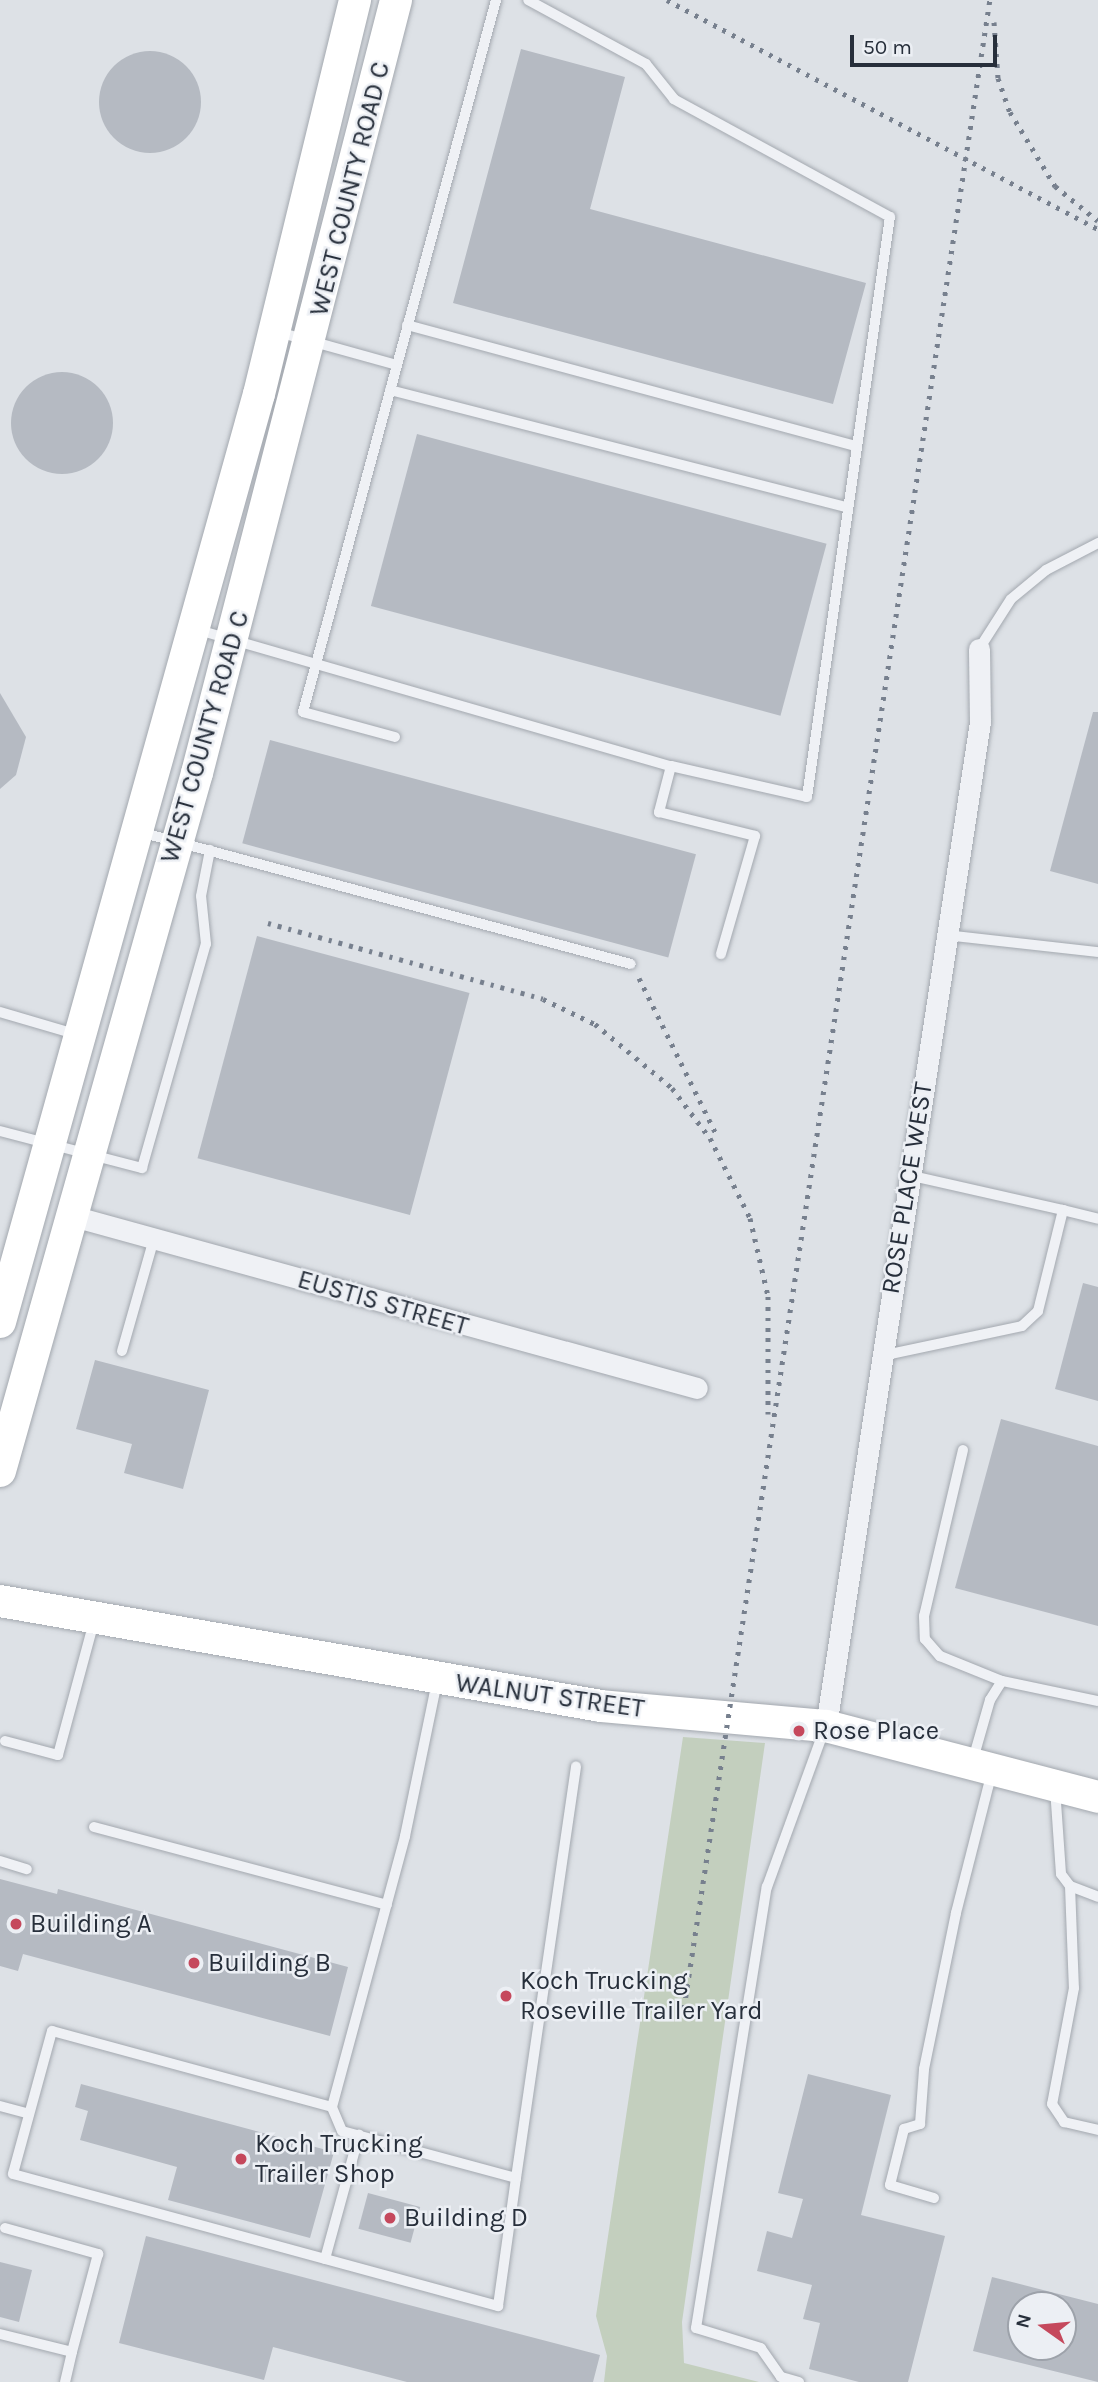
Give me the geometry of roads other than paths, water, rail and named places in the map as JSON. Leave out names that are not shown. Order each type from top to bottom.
[{"type":"main road","name":"WEST COUNTY ROAD C","points":[[0,1322],[275,332],[355,0]]},
{"type":"main road","name":"WEST COUNTY ROAD C","points":[[0,1471],[69,1215],[232,640],[312,342],[396,0]]},
{"type":"main road","name":"WALNUT STREET","points":[[0,1601],[94,1621],[601,1706],[826,1726],[1098,1797]]},
{"type":"street","name":"ROSE PLACE WEST","points":[[826,1726],[908,1175],[980,722],[979,649]]},
{"type":"street","name":"EUSTIS STREET","points":[[69,1215],[697,1388]]},
{"type":"lane","points":[[395,737],[303,712],[496,0]]},
{"type":"lane","points":[[194,629],[671,766],[807,797],[890,217],[674,99],[646,64],[528,0]]},
{"type":"lane","points":[[407,325],[856,446]]},
{"type":"lane","points":[[275,332],[397,365]]},
{"type":"lane","points":[[390,390],[848,507]]},
{"type":"lane","points":[[979,649],[1011,599],[1046,570],[1098,543]]},
{"type":"lane","points":[[671,766],[659,811],[755,836],[721,954]]},
{"type":"lane","points":[[138,831],[631,964]]},
{"type":"lane","points":[[0,1131],[142,1168],[206,944],[201,897],[210,850]]},
{"type":"lane","points":[[946,936],[1098,952]]},
{"type":"lane","points":[[0,1012],[80,1035]]},
{"type":"lane","points":[[908,1175],[1098,1219]]},
{"type":"lane","points":[[881,1356],[1022,1326],[1038,1311],[1063,1210]]},
{"type":"lane","points":[[122,1351],[154,1239]]},
{"type":"lane","points":[[963,1450],[924,1616],[925,1639],[940,1656],[1002,1681],[1098,1701]]},
{"type":"lane","points":[[5,1741],[58,1755],[94,1621]]},
{"type":"lane","points":[[438,1679],[387,1905],[332,2107],[342,2131],[516,2178]]},
{"type":"lane","points":[[934,2198],[890,2185],[904,2129],[920,2124],[924,2069],[956,1913],[982,1767],[990,1700],[1002,1681]]},
{"type":"lane","points":[[799,2382],[781,2377],[761,2347],[696,2328],[767,1886],[826,1726]]},
{"type":"lane","points":[[332,2107],[52,2031],[13,2174],[498,2306],[576,1766]]},
{"type":"lane","points":[[1055,1786],[1061,1874],[1070,1886],[1098,1897]]},
{"type":"lane","points":[[94,1828],[387,1905]]},
{"type":"lane","points":[[0,1861],[27,1868]]},
{"type":"lane","points":[[1070,1886],[1074,1988],[1052,2104],[1063,2122],[1098,2130]]},
{"type":"lane","points":[[0,2106],[29,2114]]},
{"type":"lane","points":[[326,2259],[359,2135]]},
{"type":"lane","points":[[5,2228],[98,2254],[65,2382]]},
{"type":"lane","points":[[0,2334],[72,2352]]},
{"type":"railway","points":[[667,0],[1098,229]]},
{"type":"railway","points":[[684,2008],[990,0]]},
{"type":"railway","points":[[994,22],[998,78],[1010,112],[1055,186],[1098,221]]},
{"type":"railway","points":[[268,923],[543,999],[595,1024],[672,1088],[710,1138],[750,1218],[768,1296],[768,1414]]},
{"type":"railway","points":[[639,978],[716,1134]]},
{"type":"place","name":"Rose Place","points":[[799,1731]]},
{"type":"place","name":"Building A","points":[[16,1924]]},
{"type":"place","name":"Building B","points":[[194,1963]]},
{"type":"place","name":"Koch Trucking Roseville Trailer Yard","points":[[506,1996]]},
{"type":"place","name":"Koch Trucking Trailer Shop","points":[[241,2159]]},
{"type":"place","name":"Building D","points":[[390,2218]]}]
